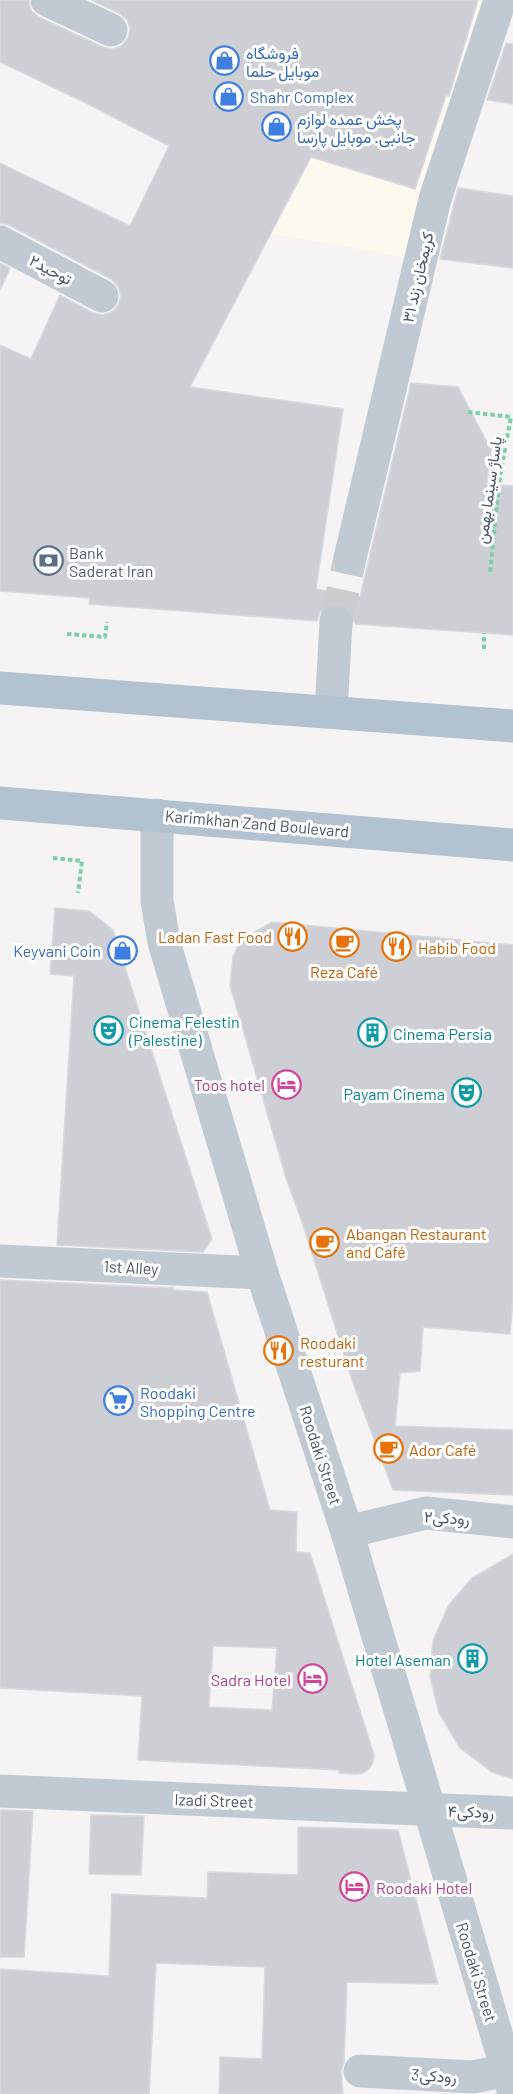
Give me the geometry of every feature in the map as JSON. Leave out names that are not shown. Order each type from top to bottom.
[{"type":"main road","points":[[0,688],[513,726]]},
{"type":"main road","name":"Karimkhan Zand Boulevard","points":[[0,803],[513,845]]},
{"type":"street","points":[[47,0],[111,30]]},
{"type":"street","name":"کریمخان زند ۳۱","points":[[350,558],[435,199],[500,0]]},
{"type":"street","name":"توحید۲","points":[[0,242],[102,296]]},
{"type":"street","points":[[331,712],[336,622]]},
{"type":"street","name":"Roodaki Street","points":[[157,815],[157,901],[164,942],[262,1273],[346,1532],[510,2080]]},
{"type":"street","name":"1st Alley","points":[[0,1260],[262,1273]]},
{"type":"street","name":"رودکی۲","points":[[346,1532],[426,1513],[513,1522]]},
{"type":"street","name":"Izadi Street","points":[[0,1791],[429,1810]]},
{"type":"street","name":"رودکی۴","points":[[429,1810],[513,1813]]},
{"type":"street","name":"3رودکی","points":[[360,2071],[510,2080]]},
{"type":"path","name":"پاساژ سینما بهمن","points":[[468,412],[511,417],[500,476],[490,573]]},
{"type":"path","points":[[67,634],[105,637],[107,622]]},
{"type":"path","points":[[484,633],[484,649]]},
{"type":"path","points":[[54,858],[82,861],[78,893]]},
{"type":"shaded area","points":[[0,0],[497,0],[410,258],[271,234],[311,157]]},
{"type":"building","points":[[0,0],[29,0],[31,10],[39,17],[112,49],[121,46],[128,38],[130,29],[127,20],[119,13],[91,0],[478,0],[449,96],[446,95],[415,189],[311,157],[190,387],[343,409],[316,589],[360,597],[411,383],[458,387],[491,450],[487,484],[513,486],[513,635],[355,624],[352,613],[347,607],[338,603],[327,606],[320,612],[317,621],[89,604],[90,598],[0,591],[0,345],[31,359],[60,295],[93,313],[102,315],[112,312],[121,296],[118,287],[111,279],[9,225],[0,223],[0,163],[130,226],[169,146],[0,62]]},
{"type":"building","points":[[506,43],[513,44],[513,104],[487,100]]},
{"type":"building","points":[[458,188],[513,196],[513,268],[440,259]]},
{"type":"building","points":[[0,263],[10,268],[0,290]]},
{"type":"building","points":[[55,908],[89,911],[113,930],[212,1239],[203,1252],[57,1245],[74,976],[50,974]]},
{"type":"building","points":[[272,922],[513,945],[513,1300],[510,1334],[423,1327],[420,1371],[400,1373],[395,1426],[513,1430],[513,1495],[393,1490],[352,1380],[286,1178],[230,985],[233,957],[238,946],[246,937]]},
{"type":"building","name":"Roodaki Shopping Centre","points":[[0,1280],[174,1288],[173,1290],[207,1292],[270,1510],[297,1512],[296,1552],[310,1553],[374,1755],[373,1762],[363,1773],[355,1774],[339,1773],[339,1770],[138,1760],[142,1696],[0,1688]],"holes":[[[213,1646],[277,1648],[272,1710],[209,1707]]]},
{"type":"building","name":"Hotel Aseman","points":[[513,1554],[513,1779],[492,1772],[460,1748],[439,1713],[430,1677],[433,1641],[448,1606],[472,1578]]},
{"type":"building","points":[[0,1810],[33,1811],[24,1957],[0,1957]]},
{"type":"building","points":[[91,1815],[144,1816],[141,1875],[89,1874]]},
{"type":"building","points":[[298,1827],[398,1830],[438,1984],[347,1982],[344,2062],[341,2071],[343,2094],[219,2094],[220,2057],[262,2059],[265,1967],[156,1963],[149,2094],[0,2094],[0,1969],[109,1976],[112,1894],[207,1898],[208,1872],[298,1875]]},
{"type":"tunnel","points":[[336,622],[350,558]]},
{"type":"place","name":"فروشگاه موبایل حلما","points":[[225,61]]},
{"type":"place","name":"Shahr Complex","points":[[229,96]]},
{"type":"place","name":"پخش عمده لوازم جانبی. موبایل پارسا","points":[[276,127]]},
{"type":"place","name":"Bank Saderat Iran","points":[[48,561]]},
{"type":"place","name":"Ladan Fast Food","points":[[293,936]]},
{"type":"place","name":"Reza Café","points":[[344,943]]},
{"type":"place","name":"Habib Food","points":[[397,947]]},
{"type":"place","name":"Keyvani Coin","points":[[122,950]]},
{"type":"place","name":"Cinema Felestin (Palestine)","points":[[108,1030]]},
{"type":"place","name":"Cinema Persia","points":[[372,1033]]},
{"type":"place","name":"Toos hotel","points":[[286,1084]]},
{"type":"place","name":"Payam Cinema","points":[[466,1093]]},
{"type":"place","name":"Abangan Restaurant and Café","points":[[325,1242]]},
{"type":"place","name":"Roodaki resturant","points":[[279,1351]]},
{"type":"place","name":"Roodaki Shopping Centre","points":[[119,1401]]},
{"type":"place","name":"Ador Café","points":[[388,1449]]},
{"type":"place","name":"Hotel Aseman","points":[[472,1659]]},
{"type":"place","name":"Sadra Hotel","points":[[312,1679]]},
{"type":"place","name":"Roodaki Hotel","points":[[355,1887]]}]
